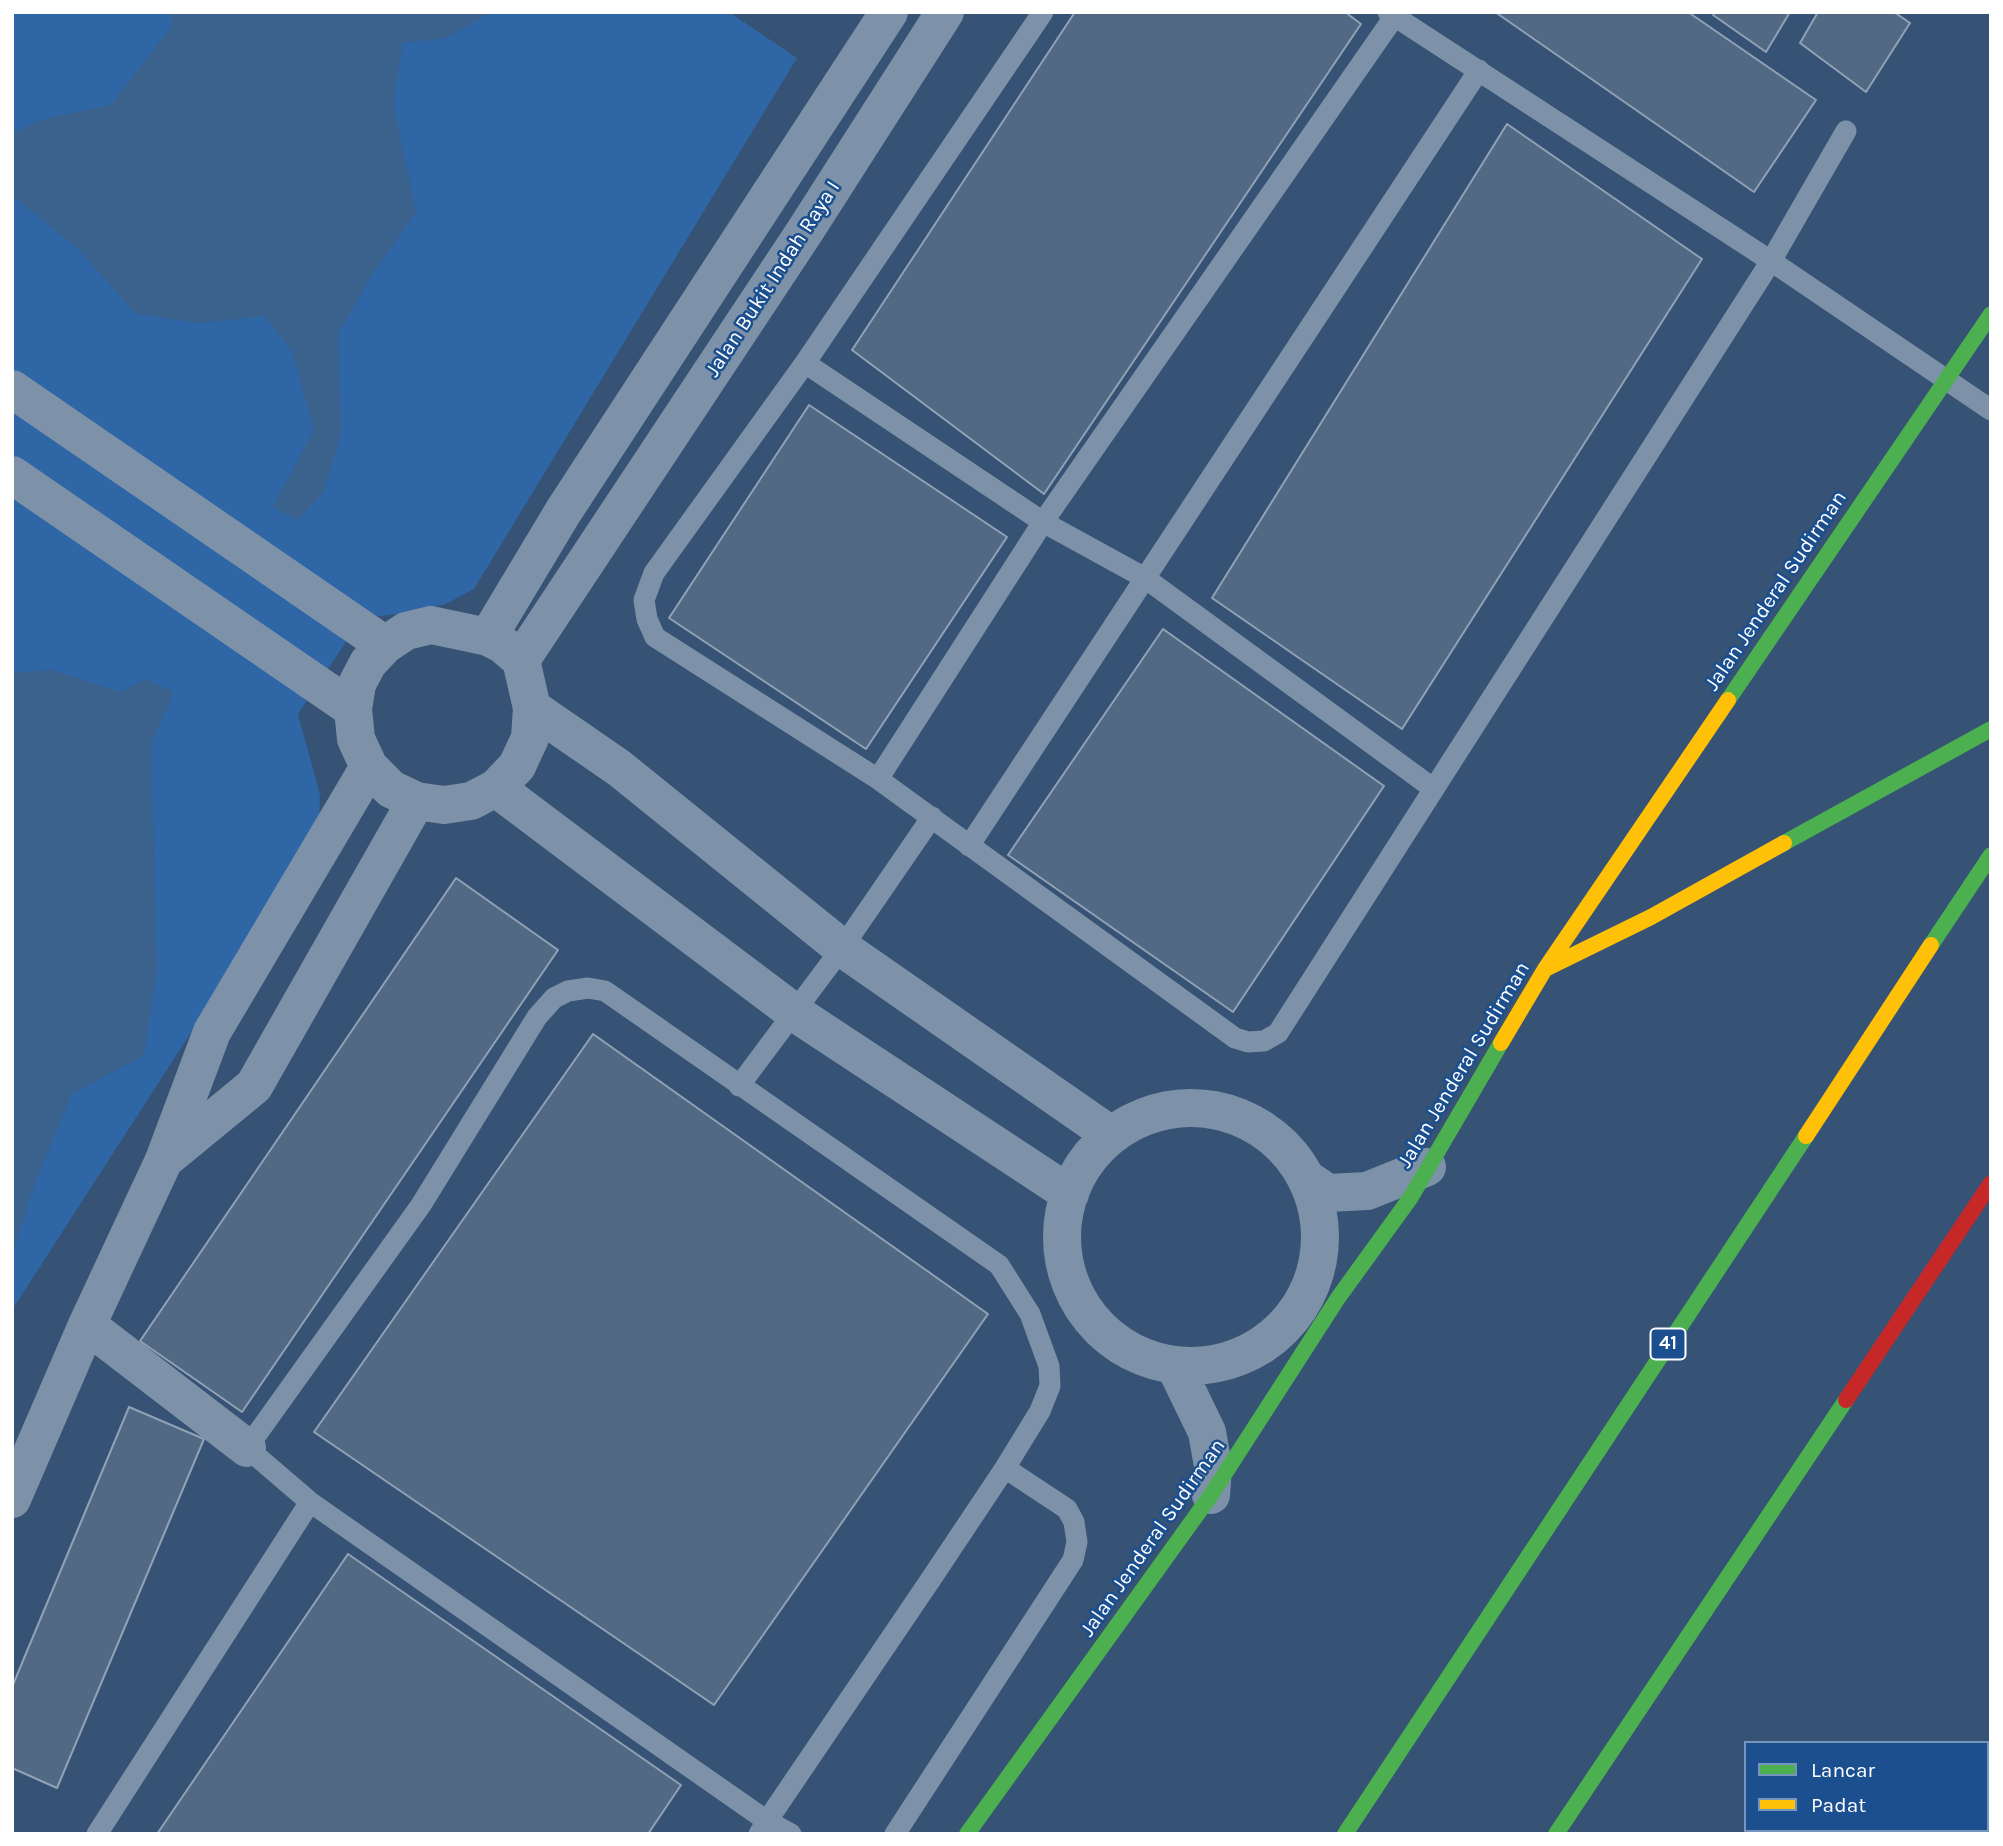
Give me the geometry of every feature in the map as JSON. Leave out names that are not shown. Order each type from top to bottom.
[{"type":"main road","name":"Jalan Jenderal Sudirman","points":[[967,1834],[1052,1720],[1211,1495],[1338,1298],[1411,1197],[1545,969],[1991,314]]},
{"type":"main road","points":[[1545,969],[1651,917],[1991,729]]},
{"type":"main road","name":"41","points":[[1345,1834],[1991,855]]},
{"type":"main road","points":[[1556,1834],[1991,1183]]},
{"type":"street","points":[[488,637],[538,551],[889,12]]},
{"type":"street","name":"Jalan Bukit Indah Raya I","points":[[521,660],[805,231],[945,12]]},
{"type":"street","points":[[12,389],[385,645]]},
{"type":"street","points":[[12,475],[353,709]]},
{"type":"street","points":[[431,625],[488,637],[502,644],[521,660],[532,708],[530,738],[517,766],[496,788],[471,801],[444,805],[416,801],[391,789],[369,767],[356,739],[353,709],[363,674],[385,645],[407,631],[431,625]]},
{"type":"street","points":[[532,708],[619,768],[842,948],[1111,1135]]},
{"type":"street","points":[[12,1499],[87,1325],[164,1160],[212,1032],[369,767]]},
{"type":"street","points":[[496,788],[795,1013],[1070,1194]]},
{"type":"street","points":[[164,1160],[254,1086],[416,801]]},
{"type":"street","points":[[1310,1181],[1320,1245],[1311,1286],[1289,1322],[1257,1349],[1218,1364],[1175,1366],[1133,1354],[1098,1328],[1074,1292],[1062,1250],[1065,1207],[1070,1194],[1082,1167],[1111,1135],[1149,1114],[1191,1107],[1232,1113],[1269,1134],[1310,1181],[1328,1193],[1367,1191],[1427,1167]]},
{"type":"street","points":[[87,1325],[247,1448]]},
{"type":"street","points":[[1175,1366],[1207,1432],[1213,1466],[1211,1495]]},
{"type":"lane","points":[[1043,12],[804,363],[654,573],[644,600],[647,619],[655,637],[878,779],[1235,1038],[1264,1041],[1278,1033],[1771,261],[1846,131]]},
{"type":"lane","points":[[878,779],[1043,522],[1391,15],[1771,261],[1991,410]]},
{"type":"lane","points":[[969,846],[1479,70]]},
{"type":"lane","points":[[804,363],[1043,522],[1145,578],[1434,789]]},
{"type":"lane","points":[[740,1086],[842,948],[932,817]]},
{"type":"lane","points":[[763,1827],[1006,1468],[1050,1386],[1049,1366],[1030,1314],[999,1265],[605,991],[588,988],[568,991],[554,998],[537,1017],[421,1205],[247,1448],[310,1502],[763,1827],[791,1834]]},
{"type":"lane","points":[[895,1834],[1073,1560],[1077,1542],[1074,1522],[1067,1509],[1006,1468]]},
{"type":"lane","points":[[97,1834],[310,1502]]},
{"type":"shaded area","points":[[12,12],[729,12],[797,58],[474,589],[446,604],[413,612],[362,618],[298,714],[320,795],[319,834],[12,1310]]},
{"type":"shaded area","points":[[172,12],[498,12],[488,14],[446,38],[403,43],[393,103],[416,212],[372,275],[338,334],[341,433],[324,492],[297,520],[273,507],[314,430],[292,352],[265,316],[200,323],[136,314],[78,249],[14,197],[12,191],[12,135],[40,120],[111,105],[171,27]]},
{"type":"shaded area","points":[[51,670],[120,692],[146,679],[174,692],[151,744],[157,970],[144,1055],[72,1094],[36,1180],[12,1253],[12,673]]},
{"type":"building","points":[[1075,12],[1345,12],[1361,24],[1044,494],[852,350]]},
{"type":"building","points":[[1495,12],[1688,12],[1816,100],[1754,192]]},
{"type":"building","points":[[1715,12],[1790,12],[1766,52],[1713,15]]},
{"type":"building","points":[[1818,12],[1894,12],[1910,23],[1866,92],[1800,43]]},
{"type":"building","points":[[1507,124],[1702,259],[1402,729],[1212,598]]},
{"type":"building","points":[[809,405],[1007,537],[866,749],[669,618]]},
{"type":"building","points":[[1163,629],[1384,786],[1233,1012],[1008,855]]},
{"type":"building","points":[[456,878],[558,950],[242,1412],[140,1341]]},
{"type":"building","points":[[593,1034],[988,1314],[714,1705],[314,1432]]},
{"type":"building","points":[[129,1407],[204,1439],[57,1788],[12,1768],[12,1687]]},
{"type":"building","points":[[348,1554],[681,1785],[648,1834],[157,1834]]},
{"type":"traffic: fast","points":[[1728,700],[1991,314]]},
{"type":"traffic: fast","points":[[1784,843],[1991,729]]},
{"type":"traffic: fast","points":[[1931,945],[1991,855]]},
{"type":"traffic: fast","points":[[967,1834],[1211,1495],[1338,1298],[1411,1197],[1501,1043]]},
{"type":"traffic: fast","points":[[1345,1834],[1806,1136]]},
{"type":"traffic: fast","points":[[1556,1834],[1846,1400]]},
{"type":"traffic: slow","points":[[1501,1043],[1545,969],[1728,700]]},
{"type":"traffic: slow","points":[[1545,969],[1651,917],[1784,843]]},
{"type":"traffic: slow","points":[[1806,1136],[1931,945]]},
{"type":"traffic: jam","points":[[1846,1400],[1991,1183]]}]
